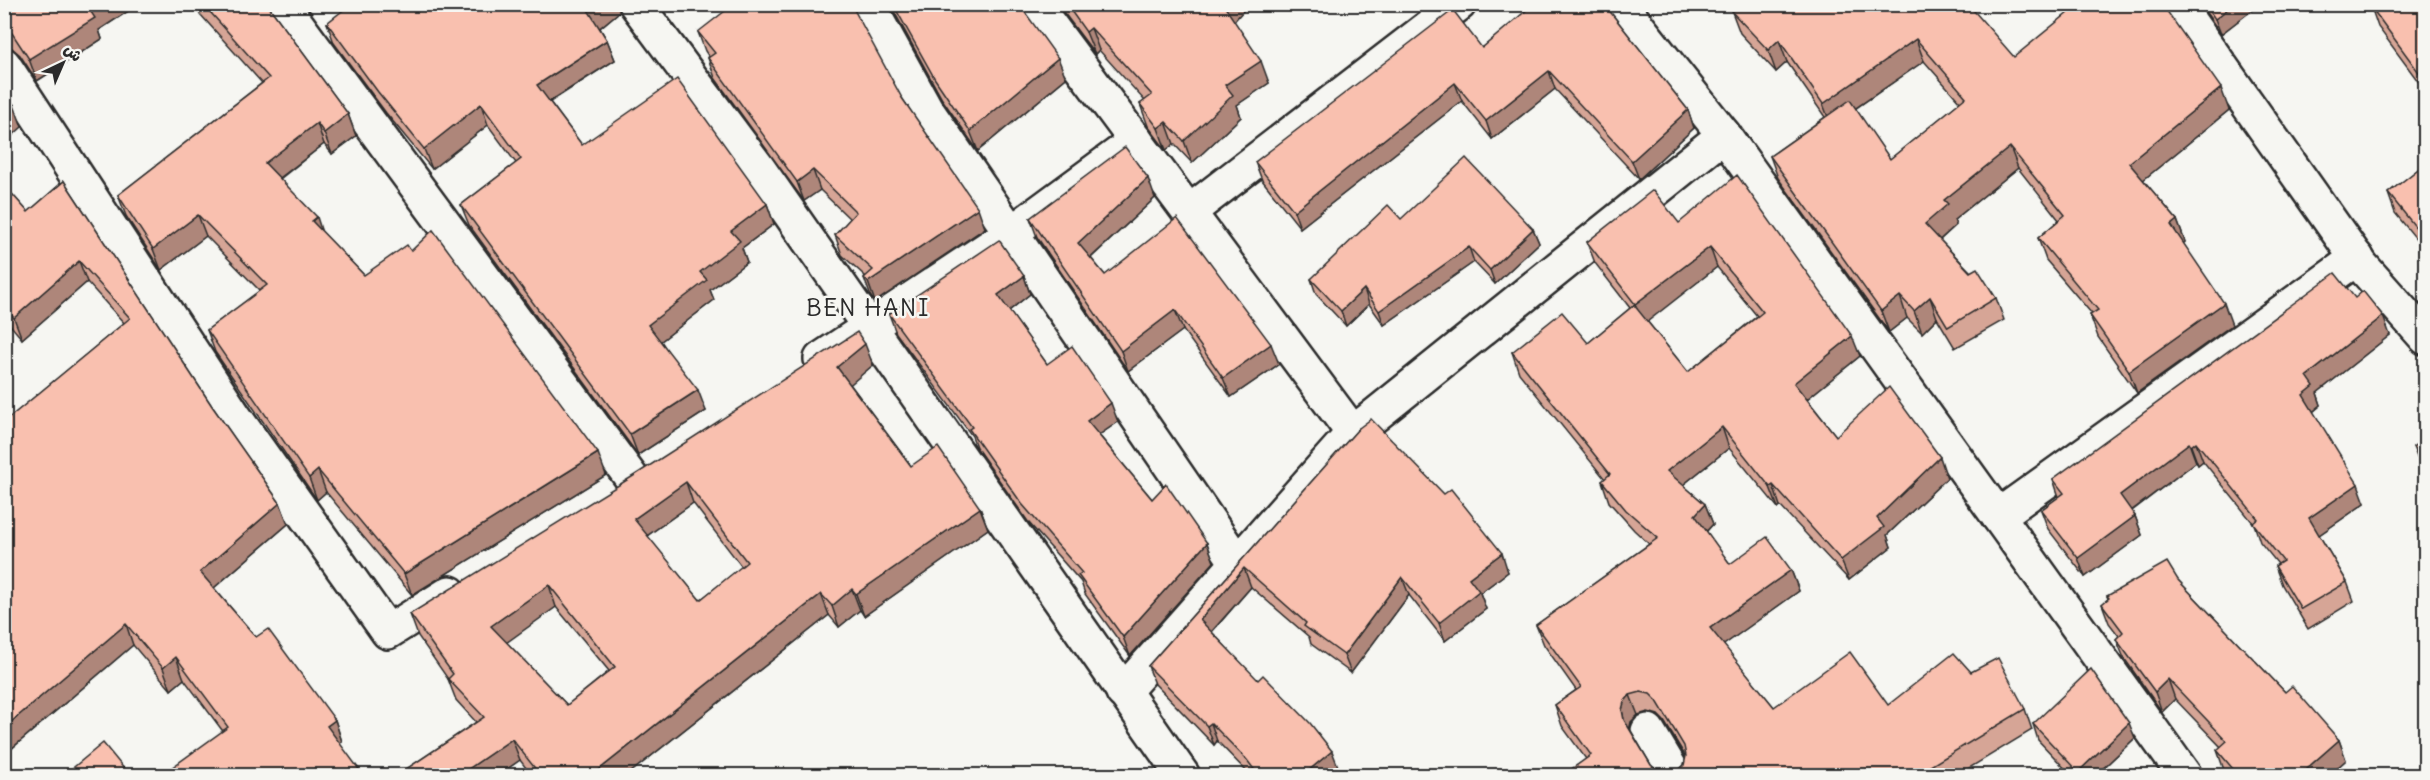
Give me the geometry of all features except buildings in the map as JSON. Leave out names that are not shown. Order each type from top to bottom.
[{"type":"street","points":[[282,4],[643,473],[604,498]]},
{"type":"street","points":[[636,4],[756,165],[1183,776]]},
{"type":"street","points":[[868,4],[926,109],[1238,564]]},
{"type":"street","points":[[1189,212],[1459,4]]},
{"type":"street","points":[[1620,4],[1724,135],[2186,776]]},
{"type":"street","points":[[2177,4],[2357,258],[2426,338]]},
{"type":"street","points":[[1047,9],[1136,141],[1353,433]]},
{"type":"street","points":[[4,65],[235,417],[388,632],[477,577]]},
{"type":"street","points":[[1124,692],[1353,433],[1724,135]]},
{"type":"street","points":[[801,372],[1011,233],[1136,141]]},
{"type":"street","points":[[1998,516],[2357,258]]},
{"type":"street","points":[[1648,731],[1675,776]]},
{"type":"district","name":"BEN HANI","points":[[868,308]]}]
